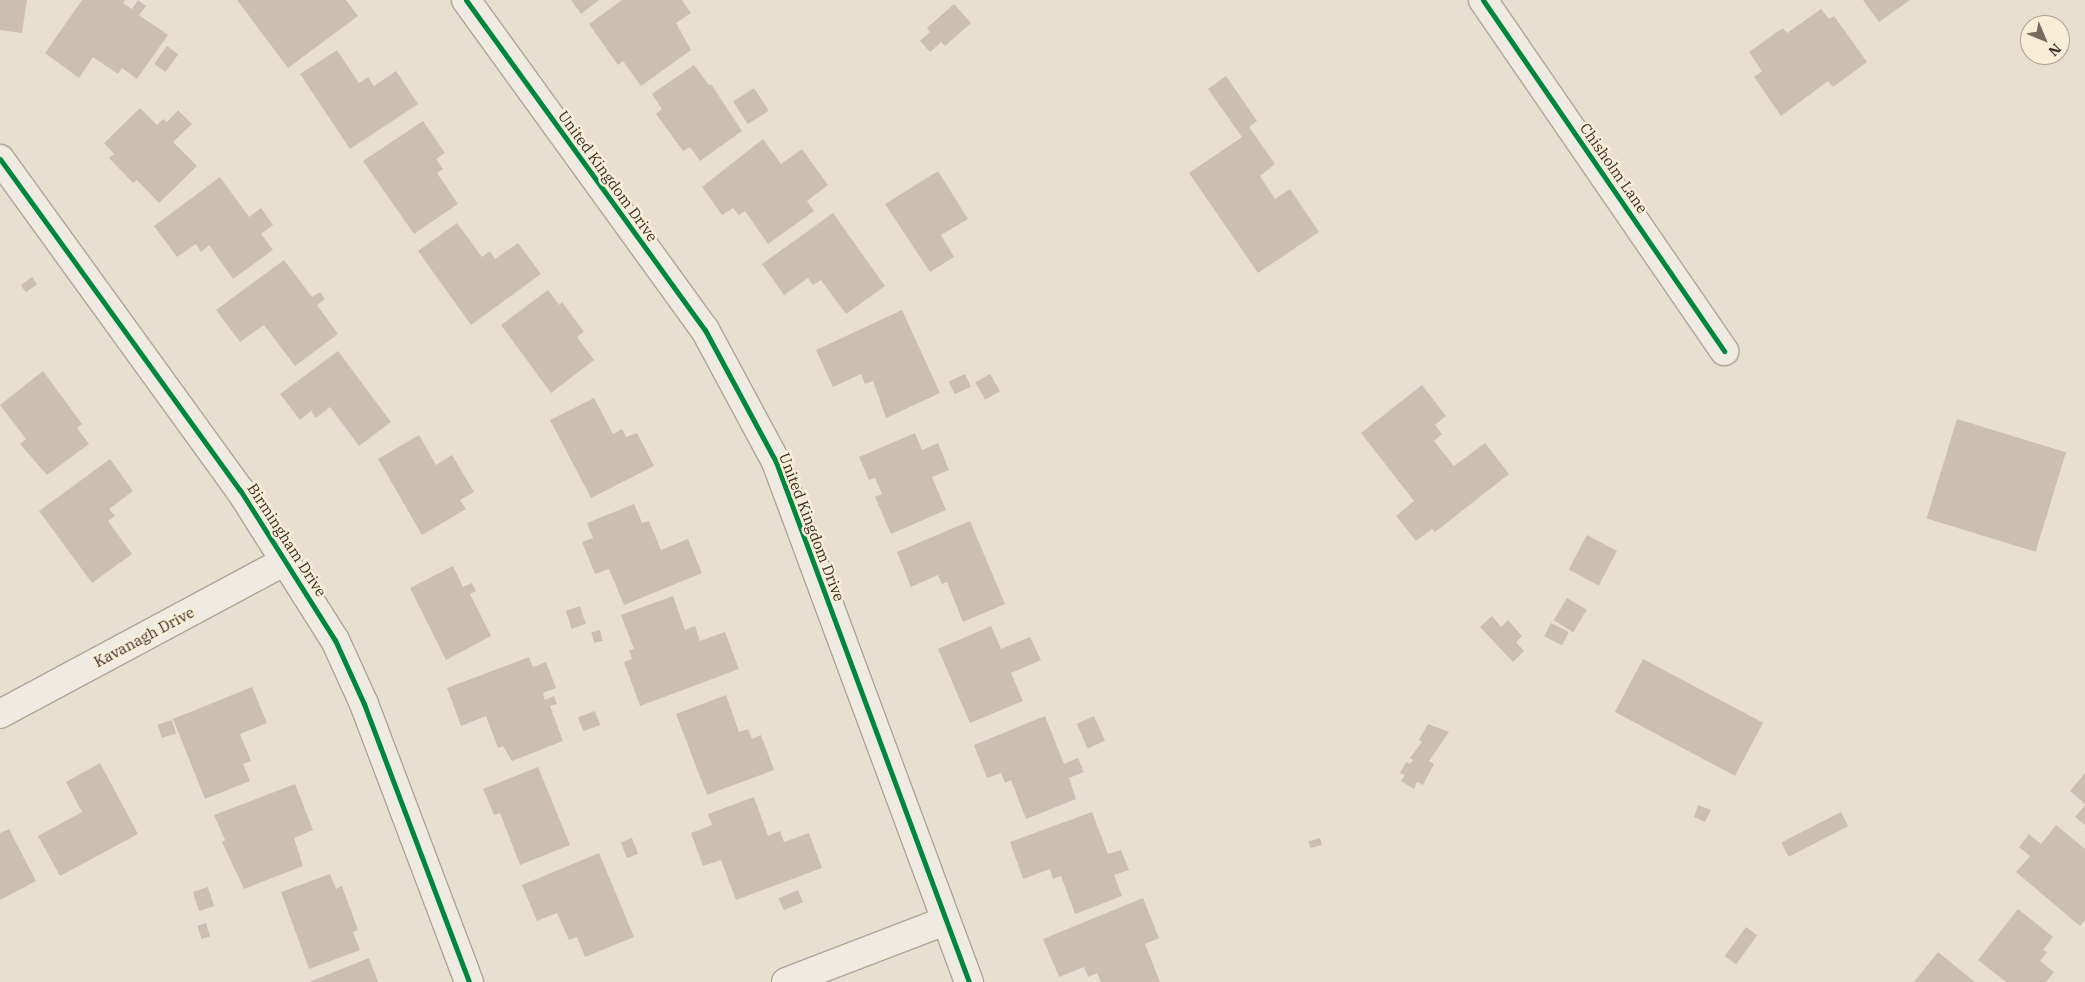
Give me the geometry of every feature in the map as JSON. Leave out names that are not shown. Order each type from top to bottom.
[{"type":"street","name":"United Kingdom Drive","points":[[466,0],[705,330],[776,462],[969,982]]},
{"type":"street","name":"Chisholm Lane","points":[[1483,0],[1724,351]]},
{"type":"street","name":"Birmingham Drive","points":[[0,158],[240,490],[287,560],[335,640],[360,696],[469,982]]},
{"type":"street","name":"Kavanagh Drive","points":[[0,714],[287,560]]},
{"type":"street","points":[[786,982],[945,921]]},
{"type":"building","points":[[0,0],[27,0],[22,33],[0,30]]},
{"type":"building","points":[[82,0],[125,0],[123,3],[132,9],[138,0],[146,6],[139,15],[168,35],[137,79],[122,68],[118,74],[93,57],[79,78],[45,53]]},
{"type":"building","points":[[237,0],[346,0],[358,16],[288,68]]},
{"type":"building","points":[[571,0],[599,0],[581,14]]},
{"type":"building","points":[[622,0],[682,0],[691,13],[676,23],[691,50],[641,86],[623,61],[618,65],[589,24]]},
{"type":"building","points":[[1863,0],[1910,0],[1879,22]]},
{"type":"building","points":[[954,4],[971,23],[945,46],[941,42],[930,52],[920,41],[930,32],[927,28]]},
{"type":"building","points":[[1821,9],[1829,19],[1834,16],[1867,62],[1833,87],[1828,81],[1781,116],[1754,77],[1762,71],[1749,52],[1783,28],[1787,33]]},
{"type":"building","points":[[167,46],[178,54],[165,72],[154,64]]},
{"type":"building","points":[[337,50],[359,83],[368,77],[374,86],[396,71],[418,104],[350,149],[300,74]]},
{"type":"building","points":[[694,65],[709,85],[711,84],[742,131],[700,161],[690,147],[683,151],[656,114],[662,109],[652,94]]},
{"type":"building","points":[[1226,76],[1257,121],[1249,127],[1275,164],[1260,176],[1275,199],[1290,189],[1319,232],[1258,273],[1189,173],[1242,137],[1208,89]]},
{"type":"building","points":[[754,88],[769,111],[748,124],[733,102]]},
{"type":"building","points":[[140,108],[157,125],[163,119],[167,122],[178,110],[192,124],[173,142],[197,166],[159,203],[137,180],[133,183],[109,158],[114,154],[104,143]]},
{"type":"building","points":[[423,121],[445,153],[436,159],[443,169],[437,173],[458,204],[414,234],[363,161]]},
{"type":"building","points":[[763,139],[781,164],[802,149],[828,185],[807,201],[814,211],[768,244],[745,211],[739,215],[733,208],[722,215],[702,187]]},
{"type":"building","points":[[938,171],[968,219],[941,235],[954,257],[930,272],[885,204]]},
{"type":"building","points":[[220,177],[249,217],[261,208],[273,225],[261,234],[273,250],[233,279],[209,245],[201,252],[196,244],[177,257],[154,226]]},
{"type":"building","points":[[833,213],[885,286],[846,314],[821,280],[813,285],[808,278],[784,295],[762,264]]},
{"type":"building","points":[[457,223],[482,257],[490,251],[495,259],[518,243],[541,274],[471,325],[418,251]]},
{"type":"building","points":[[284,260],[312,297],[320,292],[325,299],[317,305],[338,334],[295,366],[264,325],[240,342],[216,310]]},
{"type":"building","points":[[32,277],[37,284],[26,293],[21,285]]},
{"type":"building","points":[[548,290],[559,305],[562,302],[584,332],[577,337],[594,360],[551,393],[501,325]]},
{"type":"building","points":[[902,310],[940,393],[886,418],[873,381],[865,384],[861,374],[833,387],[816,350]]},
{"type":"building","points":[[338,351],[391,422],[359,446],[330,407],[316,418],[311,411],[300,420],[280,394]]},
{"type":"building","points":[[43,371],[82,424],[77,428],[89,444],[47,475],[20,444],[26,439],[0,405]]},
{"type":"building","points":[[965,374],[971,387],[955,394],[949,382]]},
{"type":"building","points":[[990,374],[1000,391],[985,400],[975,382]]},
{"type":"building","points":[[1422,385],[1446,416],[1435,425],[1442,434],[1434,441],[1454,466],[1485,443],[1509,474],[1435,532],[1432,529],[1416,541],[1396,516],[1414,501],[1361,433]]},
{"type":"building","points":[[594,398],[613,434],[622,429],[626,437],[637,433],[654,466],[591,498],[550,420]]},
{"type":"building","points":[[1957,419],[2066,452],[2036,552],[1927,518]]},
{"type":"building","points":[[915,433],[922,450],[938,443],[949,470],[932,477],[946,510],[891,534],[875,497],[882,494],[875,478],[869,480],[859,457]]},
{"type":"building","points":[[419,435],[436,465],[452,455],[474,492],[460,500],[466,509],[422,535],[378,459]]},
{"type":"building","points":[[110,459],[133,491],[109,509],[115,516],[108,521],[132,554],[92,583],[39,511]]},
{"type":"building","points":[[634,504],[642,523],[649,521],[661,550],[688,539],[702,573],[624,605],[609,569],[595,574],[582,542],[593,538],[587,523]]},
{"type":"building","points":[[970,521],[1005,604],[963,622],[947,582],[942,584],[938,575],[911,587],[897,552]]},
{"type":"building","points":[[1587,535],[1617,551],[1599,585],[1569,569]]},
{"type":"building","points":[[453,566],[463,587],[472,583],[476,591],[470,594],[491,636],[446,660],[410,588]]},
{"type":"building","points":[[673,596],[685,630],[695,626],[700,641],[725,632],[739,669],[640,706],[624,662],[632,659],[629,650],[634,649],[621,615]]},
{"type":"building","points":[[1567,598],[1587,610],[1573,632],[1554,620]]},
{"type":"building","points":[[580,606],[586,624],[572,629],[566,611]]},
{"type":"building","points":[[1492,616],[1501,627],[1508,620],[1522,636],[1516,642],[1524,651],[1513,662],[1480,627]]},
{"type":"building","points":[[1551,623],[1569,632],[1562,645],[1544,636]]},
{"type":"building","points":[[991,626],[1001,649],[1030,637],[1041,660],[1011,673],[1023,701],[970,723],[938,649]]},
{"type":"building","points":[[600,630],[603,641],[594,643],[591,632]]},
{"type":"building","points":[[529,657],[533,667],[546,662],[556,688],[543,693],[545,700],[554,696],[557,704],[550,706],[563,741],[512,761],[503,746],[498,748],[486,716],[461,726],[447,688]]},
{"type":"building","points":[[1643,659],[1763,723],[1735,776],[1615,712]]},
{"type":"building","points":[[252,687],[267,723],[240,734],[251,761],[243,764],[250,781],[205,799],[173,719]]},
{"type":"building","points":[[726,695],[739,732],[748,729],[752,739],[761,735],[774,770],[707,795],[676,714]]},
{"type":"building","points":[[595,711],[600,725],[583,731],[578,717]]},
{"type":"building","points":[[1045,716],[1064,764],[1078,758],[1084,772],[1069,778],[1076,799],[1026,819],[1011,780],[1005,783],[1001,773],[987,778],[974,745]]},
{"type":"building","points":[[1094,716],[1105,741],[1088,748],[1077,724]]},
{"type":"building","points":[[172,720],[176,733],[162,738],[158,724]]},
{"type":"building","points":[[1428,724],[1449,732],[1429,761],[1434,764],[1423,785],[1417,782],[1414,789],[1401,781],[1405,775],[1400,773],[1406,762],[1410,764],[1413,760],[1410,758],[1422,742],[1419,740]]},
{"type":"building","points":[[100,763],[138,834],[60,876],[38,836],[82,812],[66,782]]},
{"type":"building","points":[[538,767],[570,845],[520,865],[500,813],[494,815],[483,789]]},
{"type":"building","points":[[2085,773],[2085,804],[2070,791]]},
{"type":"building","points":[[295,784],[313,830],[294,838],[303,866],[244,889],[222,842],[225,840],[214,815]]},
{"type":"building","points":[[754,797],[768,836],[780,831],[784,842],[809,833],[822,868],[736,900],[721,860],[703,866],[691,833],[712,825],[708,814]]},
{"type":"building","points":[[1698,805],[1711,810],[1705,822],[1694,817]]},
{"type":"building","points":[[2085,805],[2085,825],[2075,817]]},
{"type":"building","points":[[1092,812],[1108,854],[1121,850],[1129,870],[1114,875],[1122,896],[1075,914],[1061,876],[1053,879],[1050,869],[1023,879],[1010,842]]},
{"type":"building","points":[[1841,812],[1848,826],[1789,857],[1781,842]]},
{"type":"building","points":[[2056,825],[2085,849],[2085,920],[2080,926],[2016,872],[2030,856],[2019,847],[2029,834],[2041,844]]},
{"type":"building","points":[[9,829],[36,881],[0,900],[0,833]]},
{"type":"building","points":[[632,838],[638,854],[627,858],[621,842]]},
{"type":"building","points":[[1320,838],[1322,845],[1310,848],[1308,841]]},
{"type":"building","points":[[599,853],[634,937],[585,957],[577,937],[569,940],[557,913],[537,921],[522,885]]},
{"type":"building","points":[[330,874],[336,889],[342,886],[358,930],[353,932],[360,950],[309,969],[281,892]]},
{"type":"building","points":[[208,887],[214,906],[199,911],[193,892]]},
{"type":"building","points":[[798,890],[803,902],[784,910],[779,898]]},
{"type":"building","points":[[1143,898],[1159,938],[1145,944],[1160,982],[1101,982],[1097,973],[1088,977],[1084,967],[1059,977],[1043,939]]},
{"type":"building","points":[[2018,909],[2053,937],[2043,950],[2047,952],[2040,961],[2054,972],[2046,982],[2006,982],[1978,960]]},
{"type":"building","points":[[206,923],[210,936],[201,939],[197,926]]},
{"type":"building","points":[[1746,927],[1757,935],[1736,964],[1725,956]]},
{"type":"building","points":[[1938,952],[1975,982],[1914,982]]},
{"type":"building","points":[[369,958],[378,982],[309,982]]},
{"type":"cycle path","points":[[466,0],[705,330],[776,462],[969,982]]},
{"type":"cycle path","points":[[1483,0],[1724,351]]},
{"type":"cycle path","points":[[0,159],[240,490],[335,640],[364,704],[469,982]]}]
